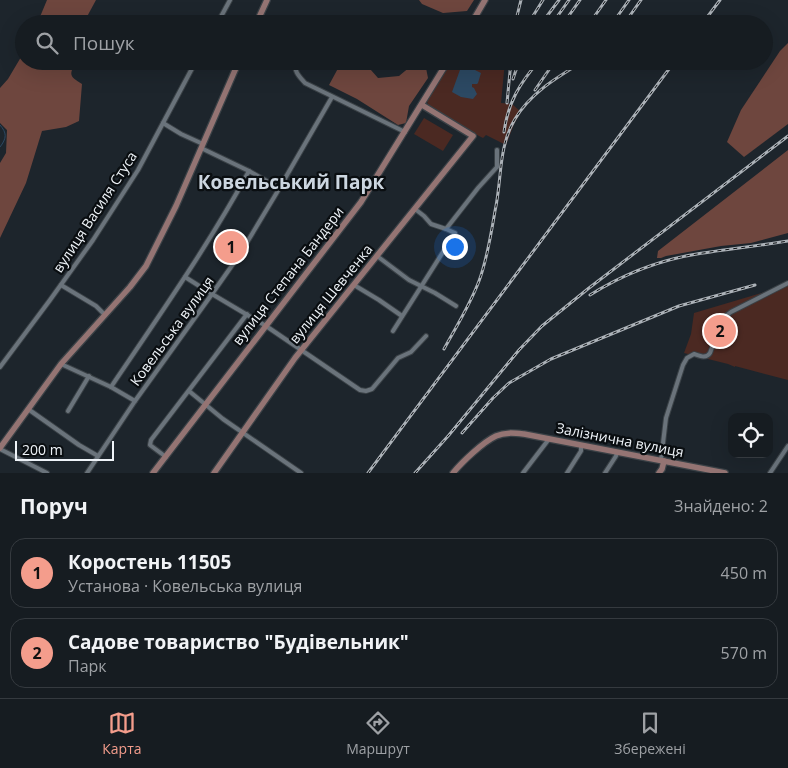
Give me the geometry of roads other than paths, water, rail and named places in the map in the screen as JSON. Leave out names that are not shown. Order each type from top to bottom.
[{"type":"street","points":[[222,15],[230,0]]},
{"type":"street","points":[[260,15],[266,0]]},
{"type":"street","points":[[476,15],[485,0]]},
{"type":"street","name":"вулиця Василя Стуса","points":[[0,367],[93,240],[138,170],[191,70]]},
{"type":"street","points":[[47,473],[0,449],[61,364],[130,287],[146,266],[160,240],[235,70]]},
{"type":"street","points":[[295,70],[305,83],[405,132]]},
{"type":"street","name":"вулиця Степана Бандери","points":[[153,473],[361,202],[443,70]]},
{"type":"street","name":"Ковельська вулиця","points":[[87,473],[135,401],[240,254],[332,97]]},
{"type":"street","name":"вулиця Шевченка","points":[[214,473],[302,350],[473,136],[422,105]]},
{"type":"street","points":[[163,124],[279,188]]},
{"type":"street","points":[[446,229],[497,167],[497,150]]},
{"type":"street","points":[[112,387],[186,277],[233,200],[248,171]]},
{"type":"street","points":[[393,331],[455,233],[431,224],[414,209]]},
{"type":"street","points":[[377,256],[409,280],[456,306]]},
{"type":"street","points":[[186,277],[266,326],[360,390],[372,389],[398,358],[411,352],[426,336]]},
{"type":"street","points":[[659,473],[663,461],[666,418],[687,358],[694,354],[708,356],[723,318],[788,283]]},
{"type":"street","points":[[61,285],[96,306],[104,315]]},
{"type":"street","points":[[354,285],[402,316]]},
{"type":"street","points":[[166,457],[150,445],[151,440],[246,314]]},
{"type":"street","points":[[61,364],[112,387],[135,401]]},
{"type":"street","points":[[68,411],[89,376]]},
{"type":"street","points":[[189,390],[223,419],[301,473]]},
{"type":"street","points":[[28,409],[98,456]]},
{"type":"street","name":"Залізнична вулиця","points":[[453,473],[484,444],[496,436],[510,433],[524,434],[663,461],[702,471],[725,473]]},
{"type":"street","points":[[523,473],[549,439]]},
{"type":"street","points":[[567,473],[582,445]]},
{"type":"street","points":[[770,473],[788,446]]},
{"type":"street","points":[[605,473],[617,452]]},
{"type":"water","points":[[460,70],[475,70],[481,73],[478,83],[472,84],[477,94],[473,99],[461,97],[452,92]]},
{"type":"waterway","points":[[0,125],[5,136],[0,147]]},
{"type":"railway","points":[[517,15],[521,0]]},
{"type":"railway","points":[[534,15],[543,0]]},
{"type":"railway","points":[[548,15],[559,0]]},
{"type":"railway","points":[[558,15],[569,0]]},
{"type":"railway","points":[[569,15],[580,0]]},
{"type":"railway","points":[[595,15],[606,0]]},
{"type":"railway","points":[[618,15],[629,0]]},
{"type":"railway","points":[[630,15],[641,0]]},
{"type":"railway","points":[[709,15],[720,0]]},
{"type":"railway","points":[[507,103],[510,70]]},
{"type":"railway","points":[[513,79],[516,70]]},
{"type":"railway","points":[[504,132],[508,111],[512,102],[532,70]]},
{"type":"railway","points":[[535,90],[549,70]]},
{"type":"railway","points":[[444,349],[463,316],[482,273],[489,247],[503,152],[510,130],[521,109],[537,93],[570,70]]},
{"type":"railway","points":[[368,473],[668,70]]},
{"type":"railway","points":[[415,473],[519,350],[542,326],[788,136]]},
{"type":"railway","points":[[590,295],[628,275],[669,260],[697,254],[788,241]]},
{"type":"railway","points":[[462,433],[509,383],[551,359],[679,306],[755,285]]},
{"type":"place","name":"Коростень 11505","points":[[231,247]]},
{"type":"place","name":"Садове товариство \"Будівельник\"","points":[[720,331]]},
{"type":"district","name":"Ковельський Парк","points":[[291,182]]}]
